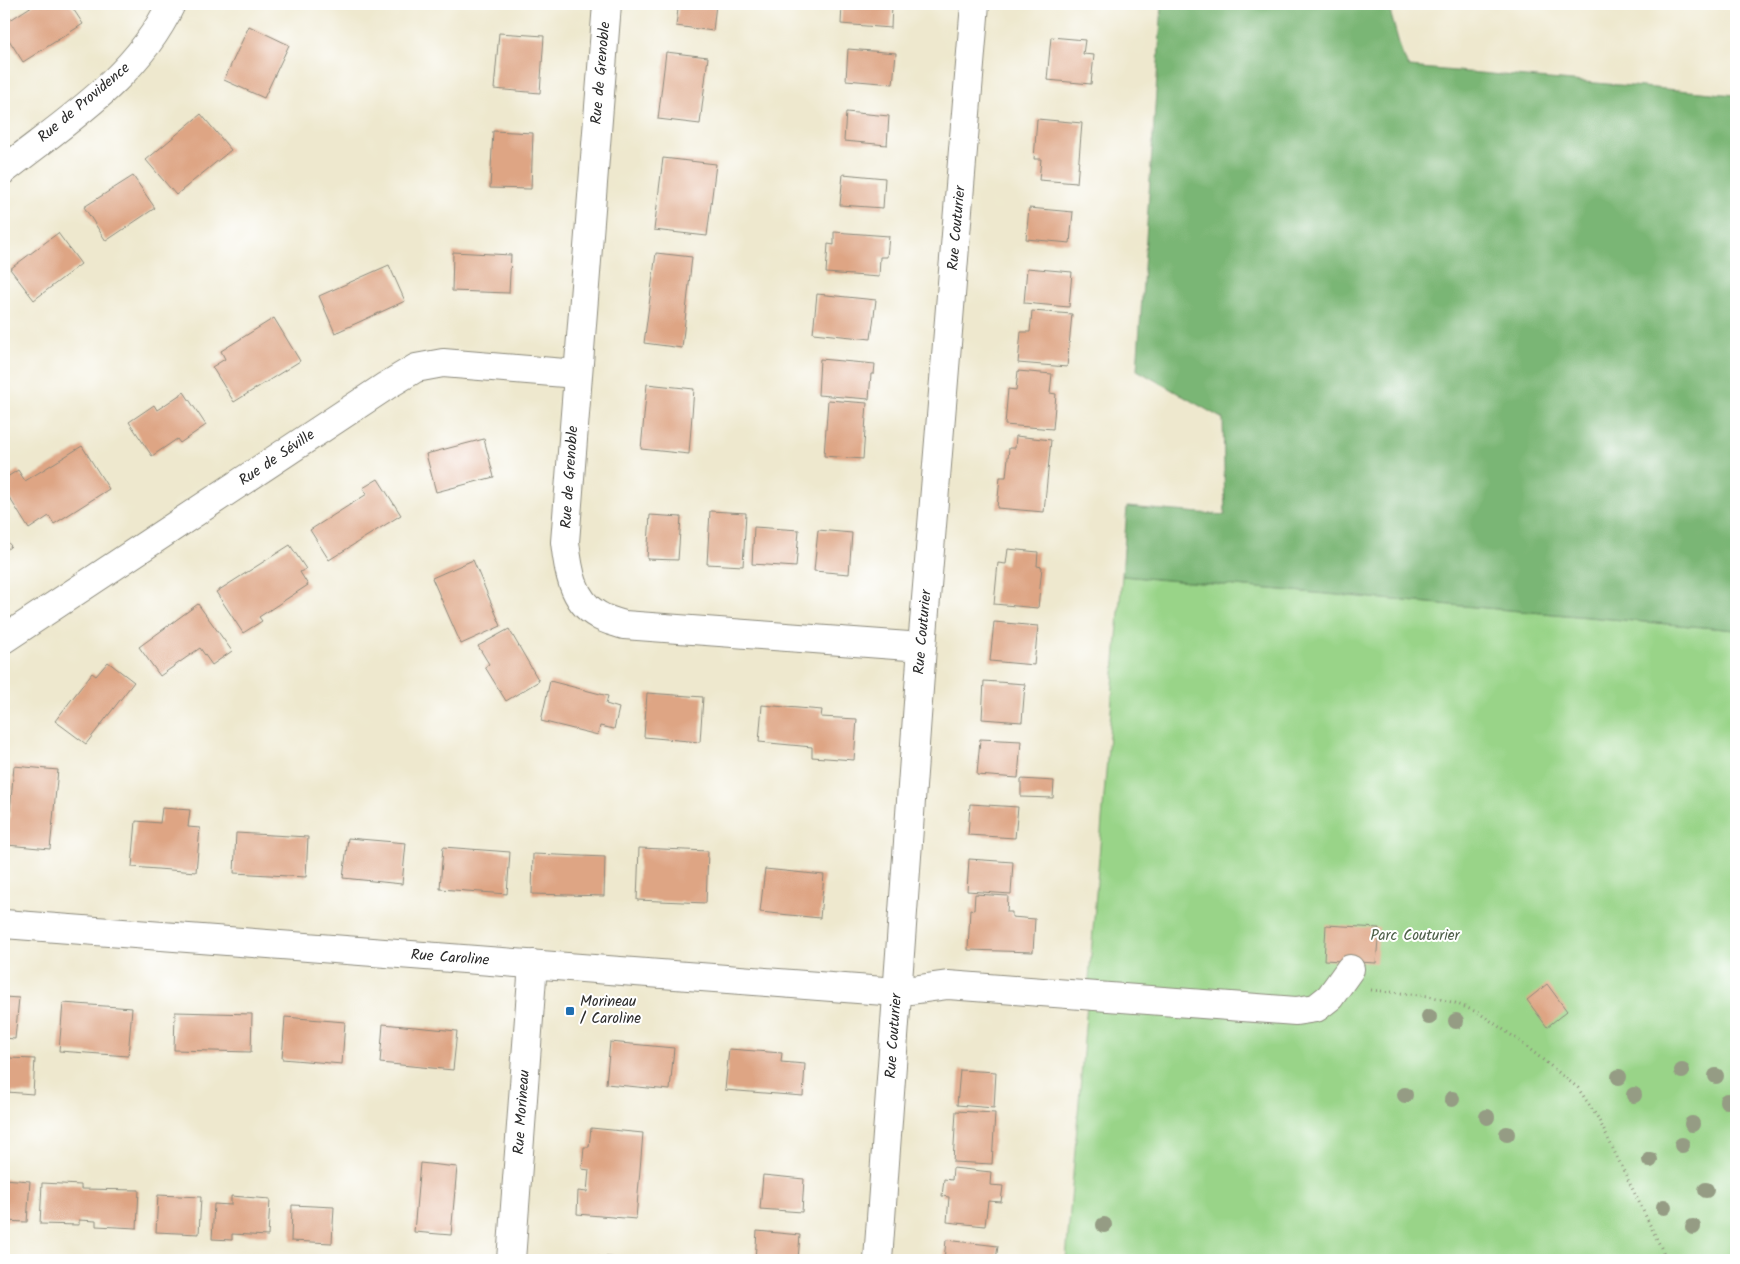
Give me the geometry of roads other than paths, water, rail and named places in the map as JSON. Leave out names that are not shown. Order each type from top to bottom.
[{"type":"street","name":"Rue de Providence","points":[[4,170],[102,93],[124,72],[145,49],[160,27],[171,4]]},
{"type":"street","name":"Rue de Grenoble","points":[[607,4],[565,542],[571,580],[581,599],[597,615],[624,625],[922,648]]},
{"type":"street","name":"Rue Couturier","points":[[878,1260],[922,648],[975,4]]},
{"type":"street","name":"Rue de Séville","points":[[4,639],[416,368],[443,363],[577,374]]},
{"type":"street","name":"Rue Caroline","points":[[4,924],[897,992],[948,985],[1296,1011],[1316,1008],[1330,997],[1343,978]]},
{"type":"street","name":"Rue Morineau","points":[[512,1260],[533,964]]},
{"type":"place","name":"Morineau / Caroline","points":[[570,1011]]},
{"type":"park label","name":"Parc Couturier","points":[[1415,936]]}]
